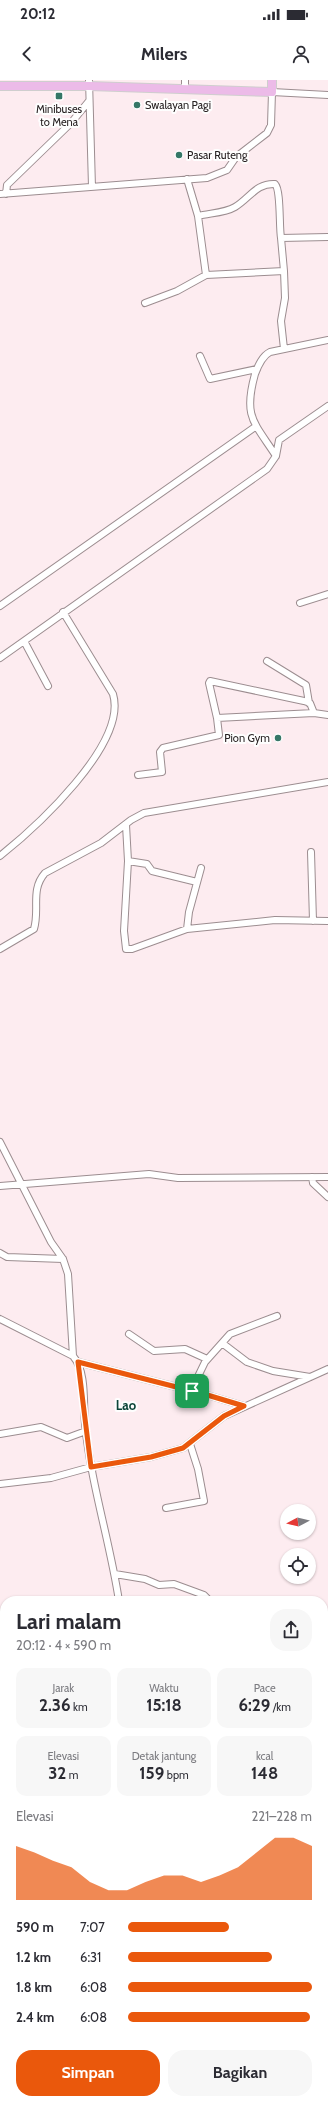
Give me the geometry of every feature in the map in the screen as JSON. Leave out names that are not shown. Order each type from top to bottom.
[{"type":"main road","points":[[0,86],[89,83],[185,84],[272,92],[272,80]]},
{"type":"street","points":[[89,83],[92,187]]},
{"type":"street","points":[[89,101],[71,123],[7,185],[3,194],[207,178],[227,170],[236,157],[267,133],[271,126],[272,92],[328,95]]},
{"type":"street","points":[[187,179],[198,216],[206,275]]},
{"type":"street","points":[[198,216],[229,210],[256,189],[268,184],[275,184],[279,189],[279,215],[285,298],[281,321],[284,349]]},
{"type":"street","points":[[281,238],[328,237]]},
{"type":"street","points":[[145,303],[178,291],[206,275],[284,271]]},
{"type":"street","points":[[276,456],[255,427],[249,404],[250,394],[257,369],[267,354],[328,340]]},
{"type":"street","points":[[200,356],[210,379],[257,369]]},
{"type":"street","points":[[0,658],[267,469],[276,456],[280,440],[328,406]]},
{"type":"street","points":[[0,606],[255,427]]},
{"type":"street","points":[[300,603],[328,594]]},
{"type":"street","points":[[0,856],[50,812],[87,770],[112,722],[115,707],[113,694],[64,612]]},
{"type":"street","points":[[24,641],[48,686]]},
{"type":"street","points":[[267,661],[306,685],[309,703],[314,713]]},
{"type":"street","points":[[138,776],[162,772],[160,752],[163,748],[220,735],[209,683],[210,681],[309,703]]},
{"type":"street","points":[[217,718],[314,713],[328,715]]},
{"type":"street","points":[[0,949],[34,928],[36,887],[38,880],[45,873],[126,828],[131,820],[144,813],[328,782]]},
{"type":"street","points":[[126,828],[128,862],[124,910],[125,949],[132,949],[187,929],[275,920],[328,921]]},
{"type":"street","points":[[311,852],[313,921]]},
{"type":"street","points":[[128,862],[147,864],[152,871],[197,882]]},
{"type":"street","points":[[187,929],[189,912],[201,868]]},
{"type":"street","points":[[0,1142],[51,1242],[63,1259],[68,1274],[73,1356]]},
{"type":"street","points":[[0,1186],[149,1174],[178,1178],[328,1177]]},
{"type":"street","points":[[312,1177],[313,1184],[328,1197]]},
{"type":"street","points":[[0,1253],[7,1257],[63,1259]]},
{"type":"street","points":[[192,1391],[207,1359],[230,1334],[277,1316]]},
{"type":"street","points":[[0,1319],[73,1356],[78,1362],[81,1375],[91,1467],[115,1574],[118,1596]]},
{"type":"street","points":[[129,1334],[154,1351],[182,1348],[207,1359]]},
{"type":"street","points":[[222,1343],[247,1362],[254,1365],[273,1371],[310,1377]]},
{"type":"street","points":[[78,1362],[244,1406]]},
{"type":"street","points":[[0,1484],[15,1481],[41,1480],[91,1467],[163,1454],[183,1448],[224,1416],[328,1370]]},
{"type":"street","points":[[0,1434],[41,1427],[67,1438],[86,1431]]},
{"type":"street","points":[[166,1508],[204,1501],[198,1469],[190,1444]]},
{"type":"street","points":[[115,1574],[145,1579],[159,1585],[174,1584],[205,1596]]},
{"type":"place","name":"Minibuses to Mena","points":[[59,96]]},
{"type":"place","name":"Swalayan Pagi","points":[[137,105]]},
{"type":"place","name":"Pasar Ruteng","points":[[179,155]]},
{"type":"place","name":"Pion Gym","points":[[278,738]]},
{"type":"district","name":"Lao","points":[[126,1405]]},
{"type":"route","points":[[78,1362],[192,1391],[244,1406],[224,1416],[196,1440],[183,1448],[151,1457],[91,1467],[87,1443],[81,1375],[78,1362]]}]
